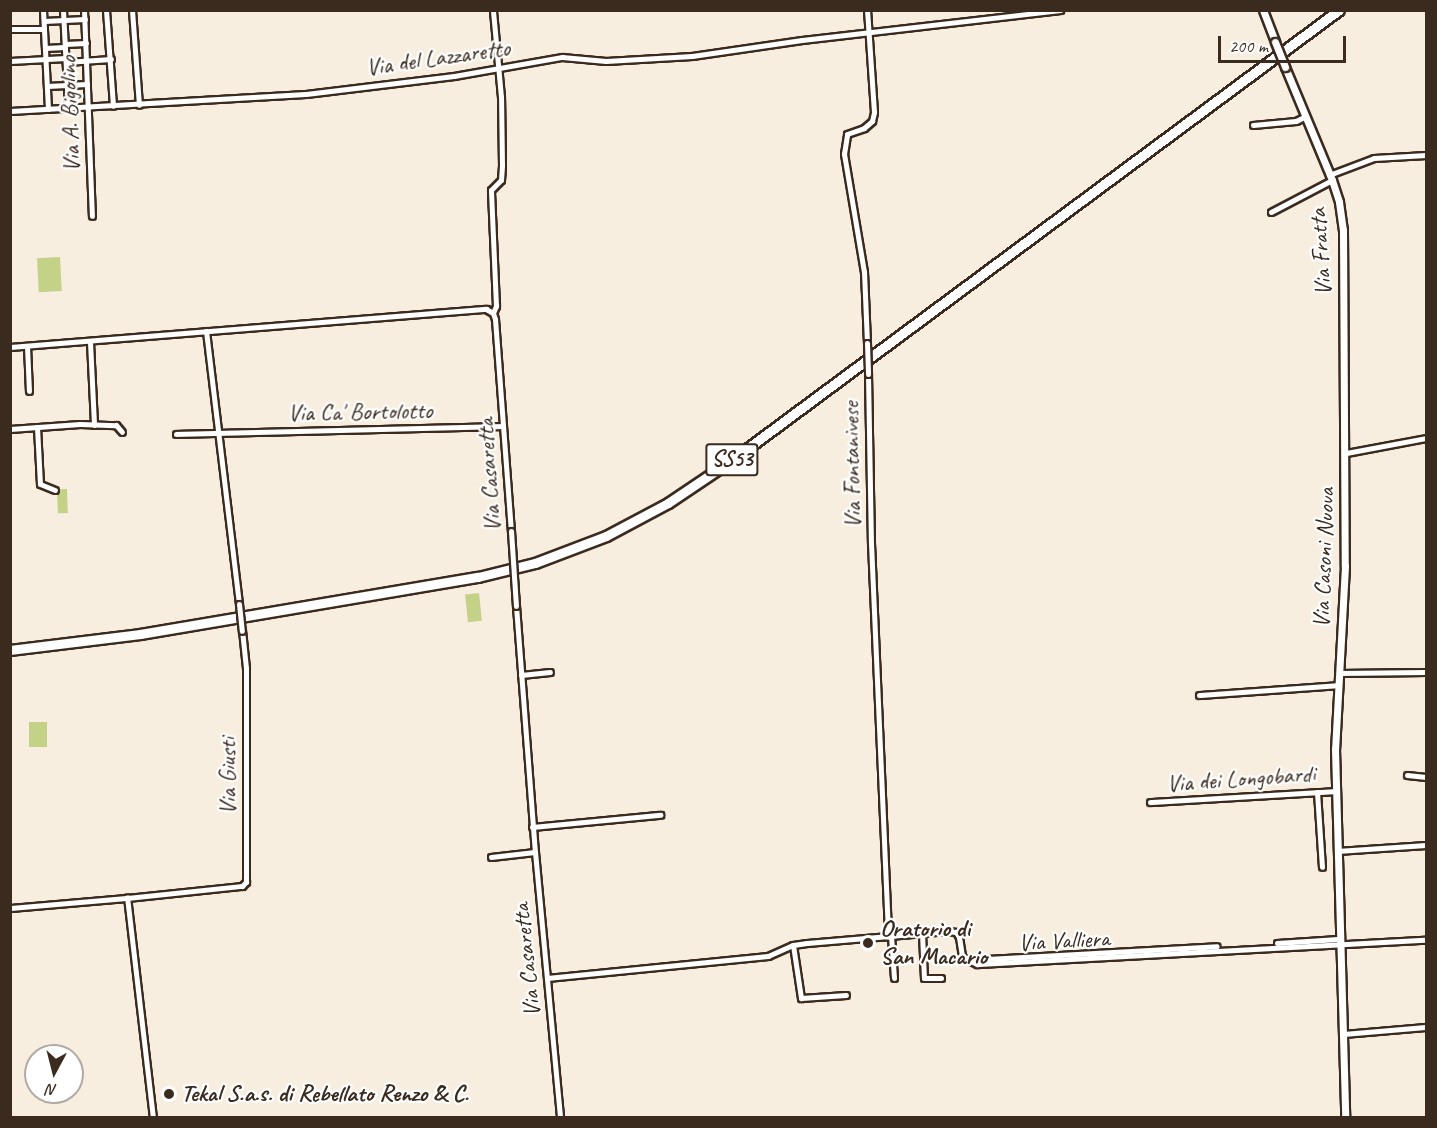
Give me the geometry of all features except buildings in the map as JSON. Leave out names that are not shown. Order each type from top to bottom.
[{"type":"highway","name":"SS53","points":[[10,650],[121,637],[478,577],[535,563],[606,536],[668,503],[729,462],[1339,10]]},
{"type":"main road","name":"Via Fratta","points":[[1263,10],[1339,202],[1343,230],[1346,432]]},
{"type":"main road","name":"Via Casoni Nuova","points":[[1345,1118],[1335,791],[1338,685],[1344,605],[1346,432]]},
{"type":"street","points":[[43,10],[48,109]]},
{"type":"street","points":[[63,10],[68,108]]},
{"type":"street","name":"Via A. Bigolino","points":[[84,10],[92,216]]},
{"type":"street","points":[[106,10],[113,106]]},
{"type":"street","points":[[132,10],[139,105]]},
{"type":"street","name":"Via Casaretta","points":[[494,10],[499,69],[502,165],[501,180],[490,190],[496,306],[492,313],[511,531],[532,827],[560,1118]]},
{"type":"street","name":"Via Fontanivese","points":[[867,10],[874,112],[872,121],[864,128],[847,134],[844,147],[864,272],[871,543],[889,937],[894,978]]},
{"type":"street","name":"Via del Lazzaretto","points":[[10,111],[306,94],[499,69],[562,57],[606,61],[692,56],[1060,10]]},
{"type":"street","points":[[44,21],[85,19]]},
{"type":"street","points":[[10,29],[44,29]]},
{"type":"street","points":[[45,48],[86,43]]},
{"type":"street","points":[[10,61],[111,59]]},
{"type":"street","points":[[47,86],[87,84]]},
{"type":"street","points":[[1252,125],[1296,121],[1304,117]]},
{"type":"street","points":[[1271,212],[1330,178],[1374,158],[1426,155]]},
{"type":"street","points":[[10,347],[486,309],[492,313]]},
{"type":"street","name":"Via Giusti","points":[[127,898],[242,886],[246,882],[246,668],[206,331]]},
{"type":"street","points":[[90,342],[93,425]]},
{"type":"street","points":[[27,346],[29,391]]},
{"type":"street","points":[[10,429],[93,425],[116,426],[122,432]]},
{"type":"street","name":"Via Ca' Bortolotto","points":[[176,434],[379,431],[502,426]]},
{"type":"street","points":[[37,427],[40,484],[55,490]]},
{"type":"street","points":[[1346,453],[1426,438]]},
{"type":"street","points":[[521,675],[550,672]]},
{"type":"street","points":[[1339,673],[1426,672]]},
{"type":"street","points":[[1199,695],[1338,685]]},
{"type":"street","points":[[1407,775],[1426,777]]},
{"type":"street","name":"Via dei Longobardi","points":[[1150,802],[1335,791]]},
{"type":"street","points":[[1317,792],[1322,867]]},
{"type":"street","points":[[532,827],[660,815]]},
{"type":"street","points":[[1337,851],[1426,845]]},
{"type":"street","points":[[491,857],[535,852]]},
{"type":"street","points":[[10,908],[127,898],[153,1118]]},
{"type":"street","name":"Via Valliera","points":[[922,933],[956,932],[962,957],[968,961],[1338,941],[1426,940]]},
{"type":"street","points":[[547,978],[768,956],[793,945],[922,933],[924,978],[940,978]]},
{"type":"street","points":[[793,945],[801,998],[846,995]]},
{"type":"street","points":[[1343,1034],[1426,1027]]},
{"type":"green space","points":[[60,257],[62,291],[39,292],[37,258]]},
{"type":"green space","points":[[57,489],[67,489],[68,513],[58,513]]},
{"type":"green space","points":[[479,593],[482,621],[468,622],[465,594]]},
{"type":"green space","points":[[29,722],[47,722],[47,747],[29,747]]},
{"type":"place","name":"Oratorio di San Macario","points":[[868,943]]},
{"type":"place","name":"Tekal S.a.s. di Rebellato Renzo & C.","points":[[169,1094]]}]
